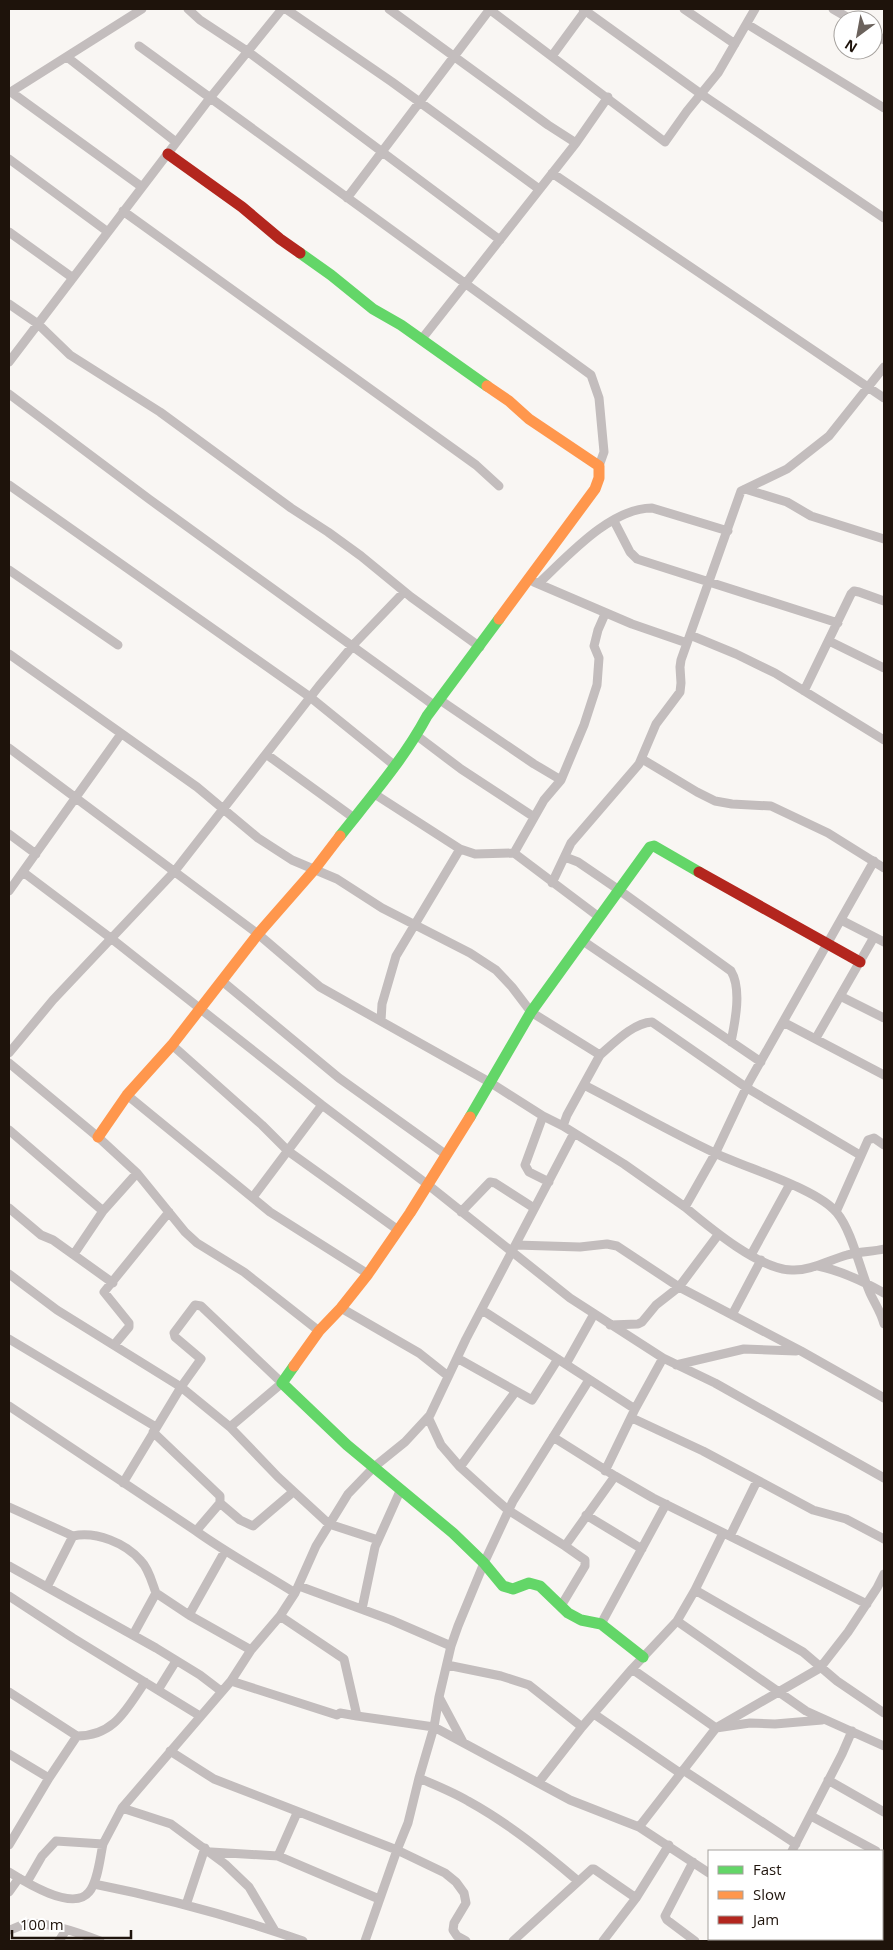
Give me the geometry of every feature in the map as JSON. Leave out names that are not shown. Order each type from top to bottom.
[{"type":"street","points":[[142,9],[10,93],[142,187]]},
{"type":"street","points":[[188,9],[200,20],[247,51],[500,240]]},
{"type":"street","points":[[9,362],[210,98],[247,51],[284,9],[540,189]]},
{"type":"street","points":[[388,9],[576,143]]},
{"type":"street","points":[[347,198],[490,9],[665,142],[718,73],[755,9]]},
{"type":"street","points":[[684,9],[735,44]]},
{"type":"street","points":[[552,56],[584,10],[701,94],[884,218]]},
{"type":"street","points":[[747,24],[884,108]]},
{"type":"street","points":[[98,1137],[127,1095],[172,1045],[258,934],[314,870],[394,765],[480,646],[533,582],[595,489],[599,478],[599,466],[604,452],[600,398],[591,376],[139,46]]},
{"type":"street","points":[[67,57],[176,142]]},
{"type":"street","points":[[422,340],[576,143],[608,97]]},
{"type":"street","points":[[168,154],[248,212],[280,239],[373,308],[401,325],[510,401],[537,424],[599,466]]},
{"type":"street","points":[[9,160],[108,232]]},
{"type":"street","points":[[552,173],[884,398]]},
{"type":"street","points":[[123,211],[248,303],[460,454],[499,486]]},
{"type":"street","points":[[9,232],[74,278]]},
{"type":"street","points":[[9,304],[38,324],[70,355],[160,412],[291,508],[328,532],[404,592],[480,646]]},
{"type":"street","points":[[552,883],[571,844],[632,774],[642,759],[656,724],[680,692],[680,667],[688,639],[728,531],[737,498],[745,489],[787,469],[835,430],[884,367]]},
{"type":"street","points":[[9,394],[134,488],[353,646],[438,703],[561,780]]},
{"type":"street","points":[[9,485],[310,697],[394,765]]},
{"type":"street","points":[[745,489],[787,502],[811,516],[884,539]]},
{"type":"street","points":[[533,582],[596,531],[626,513],[640,508],[652,508],[728,531]]},
{"type":"street","points":[[614,521],[630,552],[637,559],[838,623]]},
{"type":"street","points":[[9,570],[118,645]]},
{"type":"street","points":[[533,582],[605,614],[736,654],[775,673],[884,740]]},
{"type":"street","points":[[804,691],[838,623],[848,598],[854,591],[884,601]]},
{"type":"street","points":[[9,1053],[53,1000],[174,872],[310,697],[353,646],[404,592]]},
{"type":"street","points":[[514,853],[544,800],[561,780],[584,725],[597,684],[599,658],[594,646],[605,614]]},
{"type":"street","points":[[829,641],[884,668]]},
{"type":"street","points":[[9,654],[197,786],[258,838],[292,860],[337,879],[382,908],[470,953],[496,970],[531,1012],[600,1055]]},
{"type":"street","points":[[9,891],[122,734]]},
{"type":"street","points":[[416,735],[461,770],[534,817]]},
{"type":"street","points":[[9,748],[258,934],[320,986],[491,1082],[543,1116],[563,1126],[624,1164],[684,1207],[718,1235],[751,1255],[784,1270],[798,1270],[856,1253],[884,1249]]},
{"type":"street","points":[[266,754],[354,818]]},
{"type":"street","points":[[642,759],[715,801],[771,806],[828,833],[884,868]]},
{"type":"street","points":[[373,793],[460,849],[475,854],[514,853],[599,918]]},
{"type":"street","points":[[9,834],[36,854]]},
{"type":"street","points":[[230,1427],[282,1383],[319,1331],[341,1308],[368,1274],[398,1230],[491,1082],[531,1012],[648,849],[654,846],[860,962]]},
{"type":"street","points":[[380,1021],[382,1004],[396,956],[413,924],[460,849]]},
{"type":"street","points":[[565,857],[578,862],[619,890],[731,971],[737,984],[735,1020],[731,1042]]},
{"type":"street","points":[[684,1207],[715,1154],[761,1062],[874,861]]},
{"type":"street","points":[[23,872],[112,939],[199,1009],[461,1212],[514,1249],[594,1314],[663,1358],[715,1383],[884,1478]]},
{"type":"street","points":[[841,920],[884,942]]},
{"type":"street","points":[[816,1038],[874,937]]},
{"type":"street","points":[[583,941],[761,1062]]},
{"type":"street","points":[[222,981],[340,1078],[445,1154]]},
{"type":"street","points":[[840,996],[884,1018]]},
{"type":"street","points":[[563,1126],[600,1055],[635,1028],[645,1022],[652,1022],[747,1088],[860,1155]]},
{"type":"street","points":[[783,1022],[884,1074]]},
{"type":"street","points":[[172,1045],[262,1125],[288,1151],[398,1230]]},
{"type":"street","points":[[9,1063],[98,1137],[137,1174],[185,1232],[197,1242],[244,1272],[319,1331]]},
{"type":"street","points":[[584,1085],[715,1154],[790,1184],[822,1200],[836,1212],[856,1253],[868,1284],[869,1292],[880,1309],[884,1324]]},
{"type":"street","points":[[127,1095],[285,1223],[368,1274]]},
{"type":"street","points":[[253,1197],[322,1104]]},
{"type":"street","points":[[543,1116],[525,1165],[529,1172],[549,1182]]},
{"type":"street","points":[[9,1130],[103,1211]]},
{"type":"street","points":[[9,1872],[61,1898],[69,1900],[81,1899],[89,1892],[94,1884],[103,1844],[122,1808],[231,1681],[251,1650],[280,1616],[297,1590],[316,1546],[348,1494],[374,1467],[405,1442],[428,1417],[574,1133]]},
{"type":"street","points":[[836,1212],[860,1155],[870,1138],[874,1138],[884,1144]]},
{"type":"street","points":[[74,1254],[103,1211],[137,1174]]},
{"type":"street","points":[[461,1212],[490,1182],[534,1208]]},
{"type":"street","points":[[751,1255],[790,1184]]},
{"type":"street","points":[[9,1208],[41,1235],[74,1254],[113,1283]]},
{"type":"street","points":[[114,1345],[130,1325],[104,1292],[169,1212]]},
{"type":"street","points":[[610,1325],[640,1323],[656,1305],[679,1287],[718,1235]]},
{"type":"street","points":[[514,1249],[612,1244],[679,1287],[801,1351],[884,1398]]},
{"type":"street","points":[[732,1315],[761,1260]]},
{"type":"street","points":[[815,1266],[834,1269],[884,1293]]},
{"type":"street","points":[[9,1274],[57,1310],[181,1387],[230,1427],[293,1492],[329,1524],[378,1540]]},
{"type":"street","points":[[123,1483],[200,1359],[175,1337],[174,1333],[197,1305],[347,1445],[453,1533],[484,1562],[503,1586],[512,1589],[524,1584],[535,1584],[544,1588],[561,1606],[576,1618],[600,1624],[643,1657]]},
{"type":"street","points":[[341,1308],[419,1353],[448,1376]]},
{"type":"street","points":[[482,1310],[562,1361],[634,1413],[813,1510],[840,1516],[884,1539]]},
{"type":"street","points":[[457,1358],[533,1399],[594,1314]]},
{"type":"street","points":[[9,1339],[155,1429],[220,1496],[220,1503],[196,1531]]},
{"type":"street","points":[[676,1364],[744,1348],[801,1351]]},
{"type":"street","points":[[605,1471],[663,1358]]},
{"type":"street","points":[[367,1941],[379,1899],[408,1824],[434,1727],[451,1646],[484,1562],[508,1510],[589,1380]]},
{"type":"street","points":[[460,1467],[516,1391]]},
{"type":"street","points":[[9,1406],[225,1551],[297,1590],[362,1609],[451,1646]]},
{"type":"street","points":[[428,1417],[441,1445],[460,1467],[508,1510],[565,1546],[586,1562],[561,1606]]},
{"type":"street","points":[[553,1437],[605,1471],[666,1504],[867,1604]]},
{"type":"street","points":[[565,1546],[615,1476]]},
{"type":"street","points":[[538,1782],[632,1669],[677,1621],[757,1481]]},
{"type":"street","points":[[362,1609],[372,1556],[401,1489]]},
{"type":"street","points":[[220,1503],[240,1520],[253,1526],[293,1492]]},
{"type":"street","points":[[600,1624],[666,1504]]},
{"type":"street","points":[[9,1507],[73,1536],[84,1534],[105,1538],[125,1548],[142,1561],[156,1593],[189,1615],[251,1650]]},
{"type":"street","points":[[586,1515],[642,1549]]},
{"type":"street","points":[[47,1587],[73,1536]]},
{"type":"street","points":[[189,1615],[225,1551]]},
{"type":"street","points":[[9,1566],[133,1635],[200,1675],[221,1691]]},
{"type":"street","points":[[639,1827],[716,1728],[777,1691],[820,1668],[867,1604],[881,1590],[884,1574]]},
{"type":"street","points":[[695,1590],[794,1646],[856,1695],[884,1713]]},
{"type":"street","points":[[133,1635],[156,1593]]},
{"type":"street","points":[[9,1596],[200,1716]]},
{"type":"street","points":[[280,1616],[344,1659],[357,1716]]},
{"type":"street","points":[[677,1621],[806,1711],[884,1746]]},
{"type":"street","points":[[158,1690],[176,1661]]},
{"type":"street","points":[[447,1665],[501,1676],[529,1685],[582,1727]]},
{"type":"street","points":[[632,1669],[716,1728],[750,1723],[775,1724],[825,1720]]},
{"type":"street","points":[[231,1681],[337,1715],[340,1713],[434,1727],[570,1800],[639,1827],[708,1872]]},
{"type":"street","points":[[9,1692],[77,1736],[86,1736],[107,1729],[119,1718],[145,1682]]},
{"type":"street","points":[[439,1697],[463,1742]]},
{"type":"street","points":[[594,1714],[682,1771],[794,1848],[852,1731]]},
{"type":"street","points":[[9,1845],[49,1778],[77,1736]]},
{"type":"street","points":[[170,1751],[214,1779],[397,1850],[445,1873],[456,1882],[464,1893],[466,1903],[454,1923],[453,1930],[466,1941]]},
{"type":"street","points":[[9,1754],[49,1778]]},
{"type":"street","points":[[419,1778],[477,1806],[531,1842],[578,1881]]},
{"type":"street","points":[[828,1780],[884,1812]]},
{"type":"street","points":[[122,1808],[171,1824],[240,1876],[249,1887],[275,1931]]},
{"type":"street","points":[[278,1856],[297,1812]]},
{"type":"street","points":[[811,1816],[874,1850]]},
{"type":"street","points":[[9,1892],[23,1880],[56,1841],[103,1844]]},
{"type":"street","points":[[608,1940],[669,1845]]},
{"type":"street","points":[[207,1850],[278,1856],[379,1899]]},
{"type":"street","points":[[186,1905],[207,1850]]},
{"type":"street","points":[[693,1862],[665,1916],[667,1920],[695,1941]]},
{"type":"street","points":[[513,1941],[592,1869],[636,1898]]},
{"type":"street","points":[[94,1884],[186,1905],[304,1941]]},
{"type":"street","points":[[9,1930],[28,1923],[66,1930],[100,1941]]},
{"type":"street","points":[[59,1941],[66,1930]]},
{"type":"traffic: fast","points":[[300,253],[373,309],[401,325],[487,386]]},
{"type":"traffic: fast","points":[[340,836],[397,763],[427,716],[499,619]]},
{"type":"traffic: fast","points":[[470,1117],[531,1012],[650,847],[654,846],[699,872]]},
{"type":"traffic: fast","points":[[294,1366],[282,1383],[347,1445],[453,1533],[484,1563],[503,1586],[513,1589],[529,1583],[540,1586],[568,1613],[581,1620],[601,1624],[643,1657]]},
{"type":"traffic: slow","points":[[487,386],[509,401],[529,419],[599,466],[599,478],[595,489],[499,619]]},
{"type":"traffic: slow","points":[[98,1137],[127,1095],[172,1045],[258,934],[314,870],[340,836]]},
{"type":"traffic: slow","points":[[294,1366],[319,1331],[341,1308],[368,1274],[410,1213],[470,1117]]},
{"type":"traffic: jam","points":[[168,154],[242,207],[300,253]]},
{"type":"traffic: jam","points":[[699,872],[860,962]]}]
